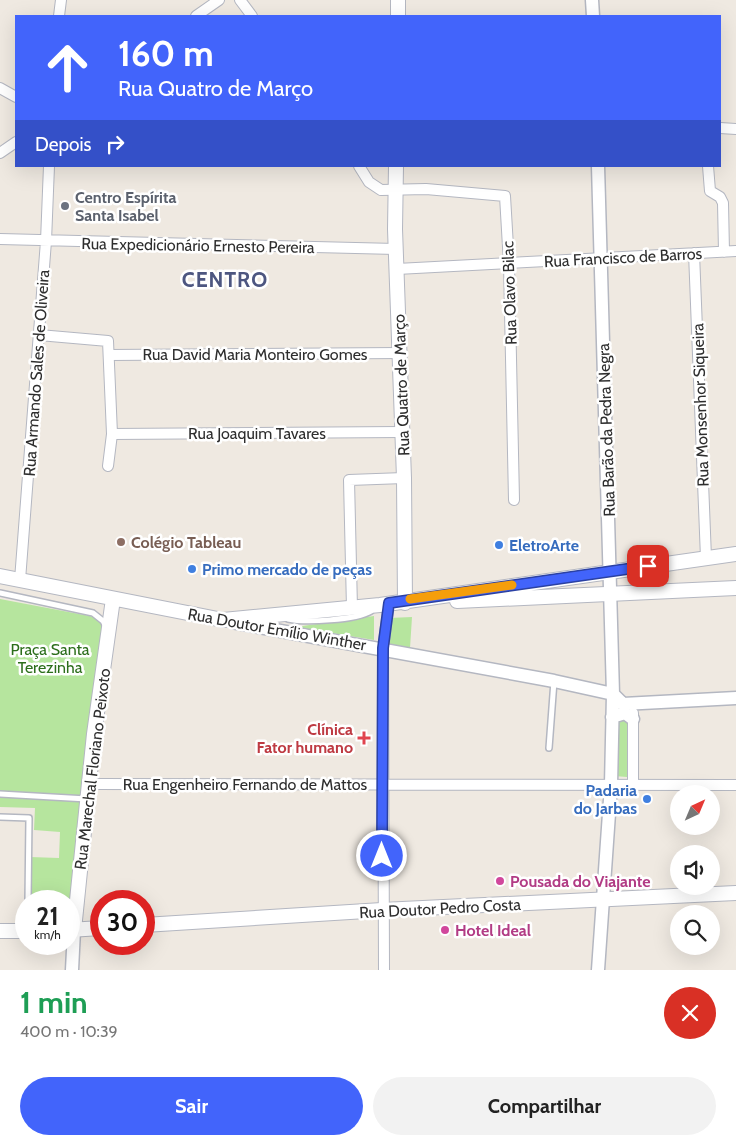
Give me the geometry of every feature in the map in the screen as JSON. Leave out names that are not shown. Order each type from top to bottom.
[{"type":"main road","points":[[398,0],[398,15]]},
{"type":"main road","name":"Rua Quatro de Março","points":[[396,167],[396,249],[404,478],[396,602]]},
{"type":"main road","points":[[223,620],[352,608],[736,554]]},
{"type":"main road","points":[[594,574],[599,582],[594,594]]},
{"type":"main road","name":"Rua Doutor Emílio Winther","points":[[0,576],[223,620]]},
{"type":"main road","points":[[396,602],[736,588]]},
{"type":"main road","name":"Rua Marechal Floriano Peixoto","points":[[76,890],[90,784],[94,734],[110,633],[113,599]]},
{"type":"main road","name":"Rua Doutor Pedro Costa","points":[[155,924],[382,910],[603,901],[736,892]]},
{"type":"main road","points":[[0,931],[15,931]]},
{"type":"street","points":[[60,15],[61,0]]},
{"type":"street","points":[[198,15],[220,0]]},
{"type":"street","points":[[240,0],[251,15]]},
{"type":"street","points":[[592,0],[593,15]]},
{"type":"street","points":[[0,88],[15,96]]},
{"type":"street","points":[[721,128],[736,128]]},
{"type":"street","points":[[0,153],[15,143]]},
{"type":"street","name":"Rua Armando Sales de Oliveira","points":[[20,580],[46,241],[49,167]]},
{"type":"street","points":[[360,167],[369,182],[381,190],[395,190]]},
{"type":"street","name":"Rua Barão da Pedra Negra","points":[[598,167],[613,694],[611,785],[598,970]]},
{"type":"street","points":[[708,167],[710,191],[720,197],[723,203],[724,252]]},
{"type":"street","name":"Rua Olavo Bilac","points":[[395,190],[426,189],[505,196],[509,264],[514,500]]},
{"type":"street","name":"Rua Expedicionário Ernesto Pereira","points":[[0,239],[396,249]]},
{"type":"street","name":"Rua Francisco de Barros","points":[[398,269],[736,251]]},
{"type":"street","name":"Rua Monsenhor Siqueira","points":[[694,253],[706,558]]},
{"type":"street","points":[[38,335],[108,341],[112,434],[108,466]]},
{"type":"street","name":"Rua David Maria Monteiro Gomes","points":[[109,355],[401,353]]},
{"type":"street","name":"Rua Joaquim Tavares","points":[[112,434],[402,432]]},
{"type":"street","points":[[352,608],[349,480],[404,478]]},
{"type":"street","name":"Rua Quatro de Março","points":[[384,970],[382,910],[383,648],[396,602]]},
{"type":"street","name":"Rua Doutor Emílio Winther","points":[[223,620],[554,681],[613,694],[623,704],[633,703]]},
{"type":"street","points":[[633,784],[633,703],[736,698]]},
{"type":"street","points":[[612,717],[625,713],[633,719]]},
{"type":"street","name":"Rua Engenheiro Fernando de Mattos","points":[[90,784],[736,785]]},
{"type":"street","name":"Rua Marechal Floriano Peixoto","points":[[72,955],[72,970]]},
{"type":"lane","points":[[0,593],[93,614],[103,621],[110,633]]},
{"type":"lane","points":[[279,615],[298,621],[353,616],[396,602]]},
{"type":"lane","points":[[549,748],[554,681]]},
{"type":"lane","points":[[0,794],[88,799]]},
{"type":"lane","points":[[0,818],[29,818],[28,890]]},
{"type":"green space","name":"Praça Santa Terezinha","points":[[0,599],[95,617],[103,626],[72,890],[31,890],[30,857],[59,858],[60,832],[34,830],[35,808],[0,807]]},
{"type":"green space","points":[[374,616],[374,640],[295,627]]},
{"type":"green space","points":[[412,617],[410,648],[386,644],[389,618]]},
{"type":"green space","points":[[615,719],[628,719],[627,777],[614,776]]},
{"type":"slow traffic","points":[[410,599],[512,585]]},
{"type":"place","name":"Centro Espírita Santa Isabel","points":[[65,206]]},
{"type":"place","name":"Colégio Tableau","points":[[121,542]]},
{"type":"place","name":"EletroArte","points":[[499,545]]},
{"type":"place","name":"Primo mercado de peças","points":[[192,569]]},
{"type":"place","name":"Clínica Fator humano","points":[[364,738]]},
{"type":"place","name":"Padaria do Jarbas","points":[[647,799]]},
{"type":"place","name":"Pousada do Viajante","points":[[500,881]]},
{"type":"place","name":"Hotel Ideal","points":[[445,930]]},
{"type":"district","name":"CENTRO","points":[[225,280]]},
{"type":"route","points":[[382,856],[383,648],[389,603],[648,566]]}]
